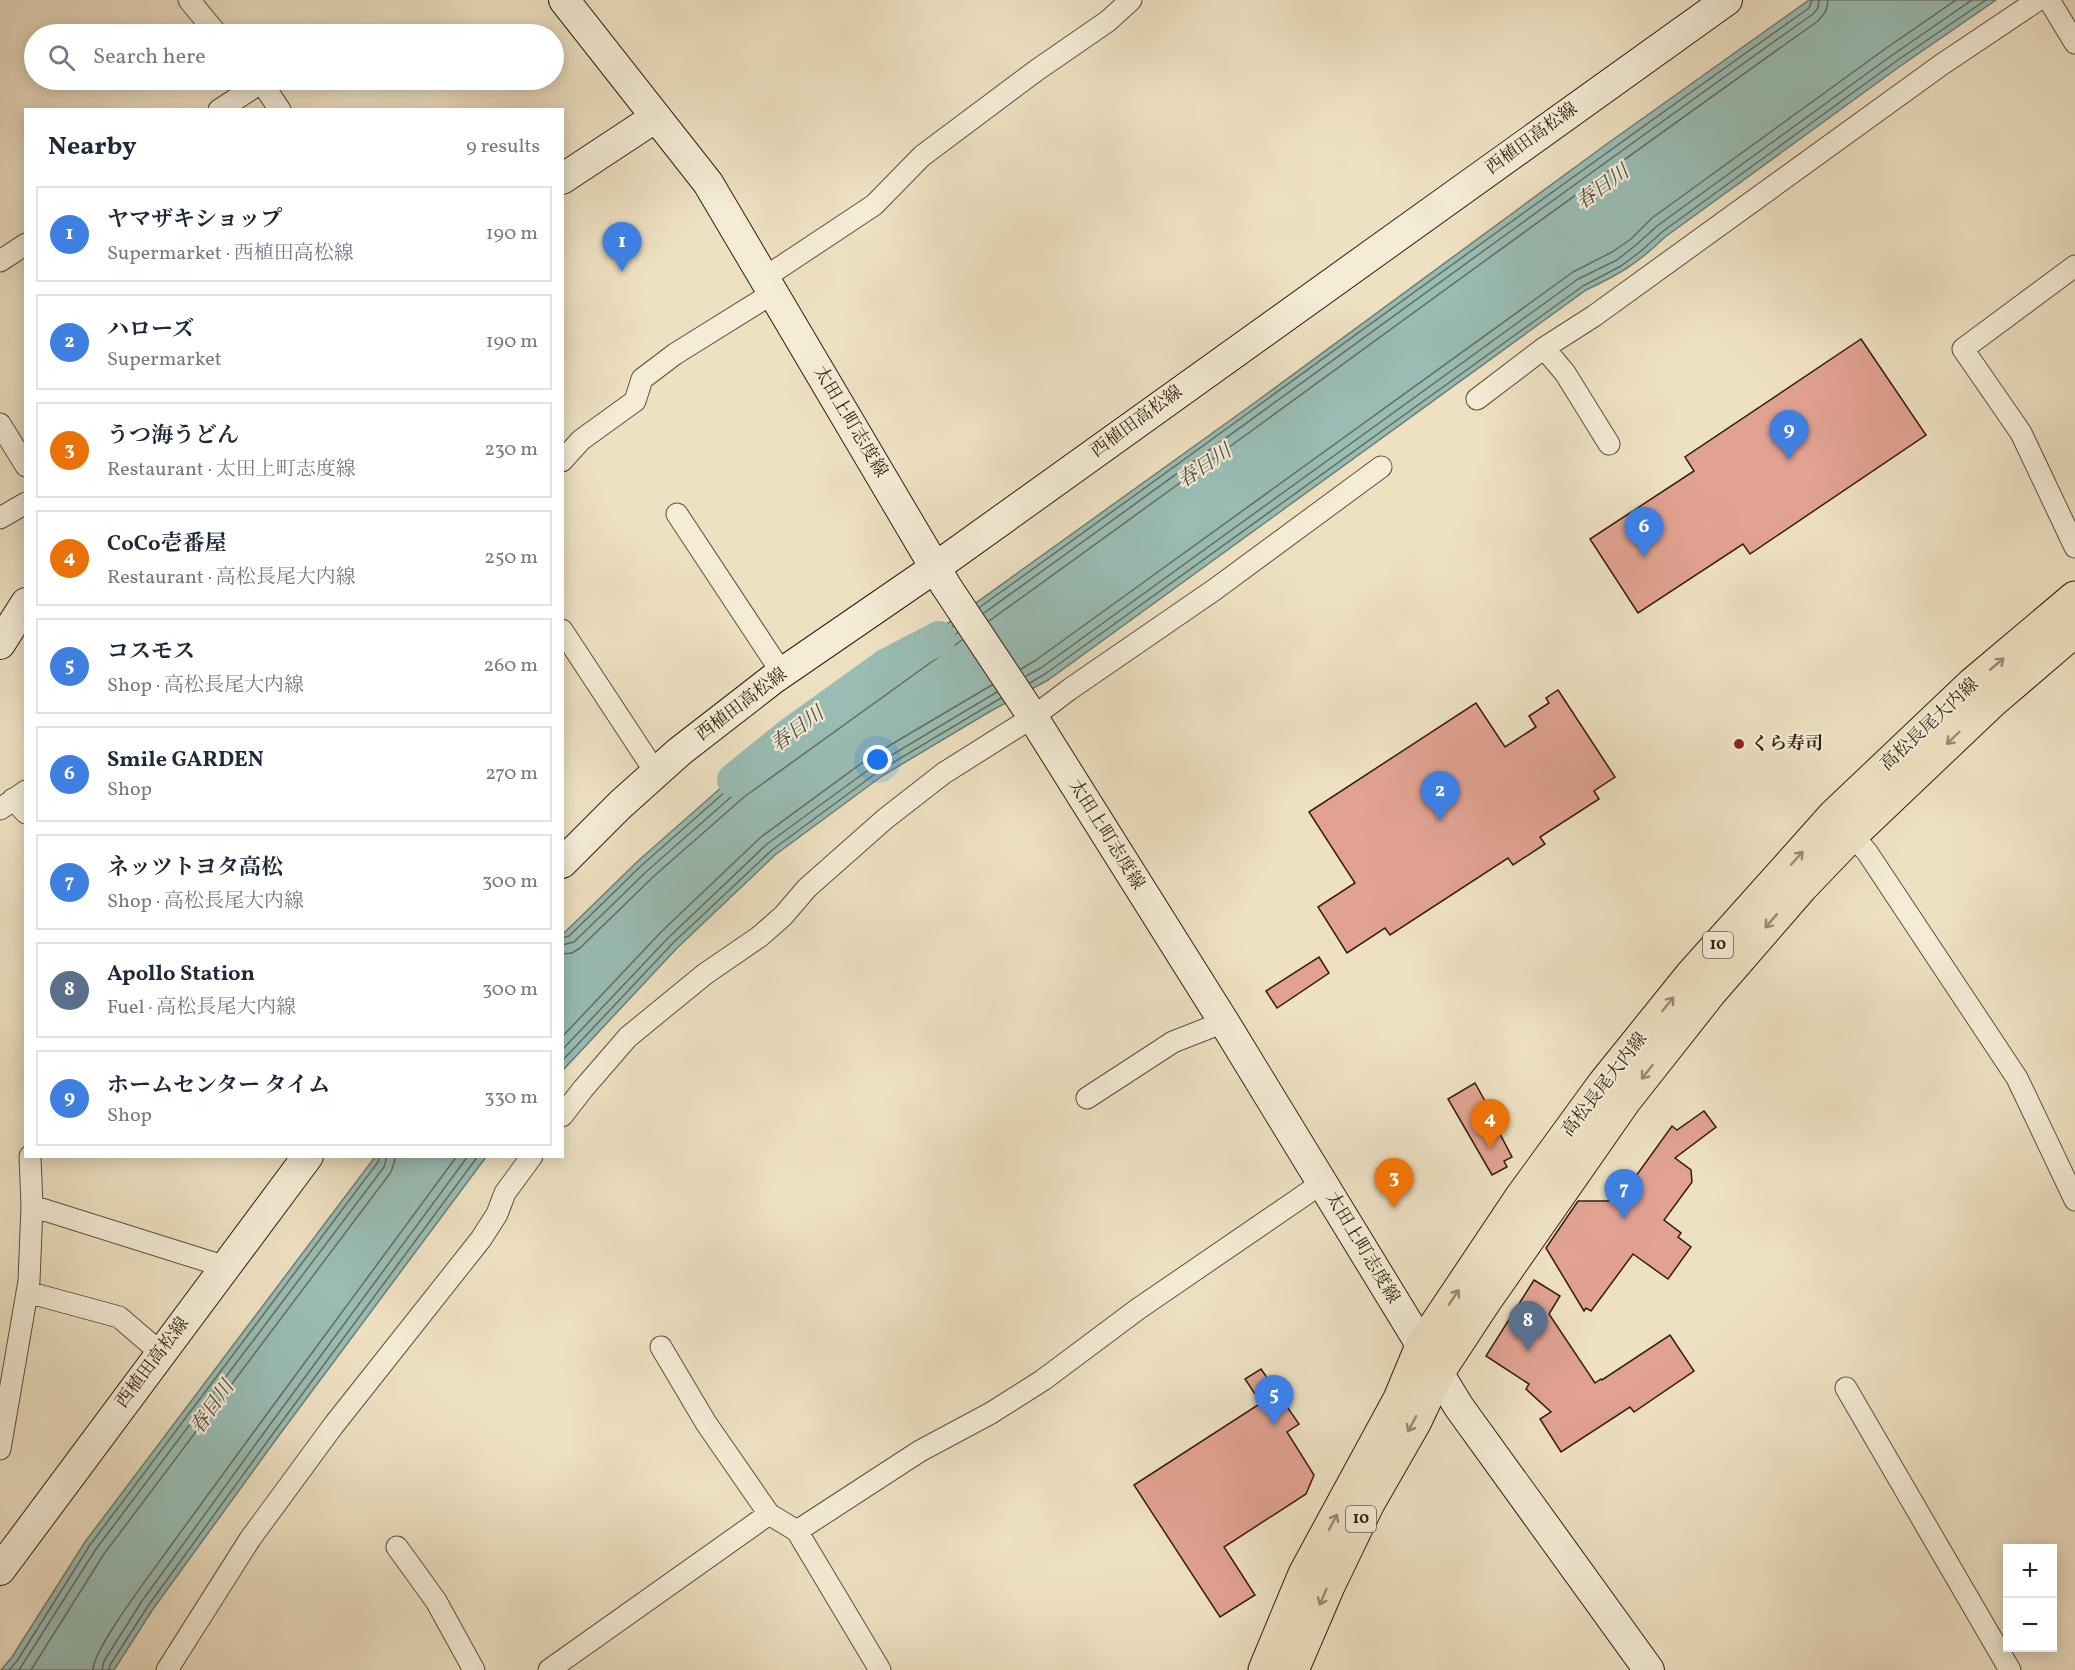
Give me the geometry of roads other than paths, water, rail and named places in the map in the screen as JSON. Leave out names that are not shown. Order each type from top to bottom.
[{"type":"main road","name":"太田上町志度線","points":[[564,0],[708,183],[941,576],[1224,1022],[1468,1422],[1649,1670]]},
{"type":"main road","name":"西植田高松線","points":[[564,861],[656,772],[782,674],[941,576],[1719,2]]},
{"type":"main road","points":[[564,178],[656,117]]},
{"type":"main road","name":"高松長尾大内線","points":[[1265,1670],[1305,1574],[1400,1399],[1430,1359],[1486,1299],[1624,1101],[1710,992],[1802,886],[1843,825],[1973,684],[2075,598]]},
{"type":"main road","points":[[0,644],[24,606]]},
{"type":"main road","name":"高松長尾大内線","points":[[1843,825],[2075,630]]},
{"type":"main road","name":"西植田高松線","points":[[0,1570],[307,1158]]},
{"type":"main road","name":"高松長尾大内線","points":[[1292,1670],[1368,1503],[1415,1421],[1430,1359]]},
{"type":"street","points":[[189,0],[209,24]]},
{"type":"street","points":[[564,459],[581,440],[634,401],[642,379],[874,205],[922,156],[1037,70],[1108,21],[1131,0]]},
{"type":"street","points":[[1477,399],[1544,348],[1594,316],[1941,65],[2038,0]]},
{"type":"street","points":[[2049,0],[2075,43]]},
{"type":"street","points":[[222,108],[248,90]]},
{"type":"street","points":[[267,90],[279,108]]},
{"type":"street","points":[[0,261],[24,245]]},
{"type":"street","points":[[2075,266],[1963,349],[2021,433],[2075,547]]},
{"type":"street","points":[[1544,348],[1565,373],[1609,444]]},
{"type":"street","points":[[0,424],[24,463]]},
{"type":"street","points":[[564,1113],[628,1037],[705,974],[759,937],[783,916],[807,888],[885,819],[944,773],[1030,713],[1070,689],[1214,590],[1381,467]]},
{"type":"street","points":[[0,519],[24,504]]},
{"type":"street","points":[[677,514],[782,674]]},
{"type":"street","points":[[564,633],[656,772]]},
{"type":"street","points":[[1843,825],[1867,852],[2017,1078],[2075,1200]]},
{"type":"street","points":[[1087,1098],[1173,1042],[1224,1022]]},
{"type":"street","points":[[0,1449],[27,1292],[32,1206],[30,1158]]},
{"type":"street","points":[[167,1670],[250,1539],[333,1426],[481,1239],[497,1214],[505,1193],[531,1158]]},
{"type":"street","points":[[797,1531],[920,1451],[992,1413],[1043,1380],[1138,1309],[1322,1183]]},
{"type":"street","points":[[32,1206],[225,1267]]},
{"type":"street","points":[[27,1292],[119,1317],[161,1353]]},
{"type":"street","points":[[661,1347],[706,1423],[769,1514],[797,1531],[880,1670]]},
{"type":"street","points":[[1846,1388],[2010,1670]]},
{"type":"street","points":[[549,1670],[769,1514]]},
{"type":"street","points":[[397,1547],[436,1601],[474,1670]]},
{"type":"water","points":[[1809,0],[1996,0],[1899,67],[1665,237],[1637,261],[1586,290],[1048,680],[989,712],[882,776],[775,855],[677,948],[564,1069],[564,933],[638,861],[731,779],[1257,401],[1604,146]]},
{"type":"water","points":[[374,1158],[485,1158],[153,1609],[114,1670],[1,1670],[12,1657],[85,1542]]},
{"type":"waterway","name":"春日川","points":[[734,780],[791,734],[887,665],[939,638]]},
{"type":"place","name":"ヤマザキショップ","points":[[622,272]]},
{"type":"place","name":"ホームセンター タイム","points":[[1789,460]]},
{"type":"place","name":"Smile GARDEN","points":[[1644,557]]},
{"type":"place","name":"くら寿司","points":[[1739,744]]},
{"type":"place","name":"ハローズ","points":[[1440,821]]},
{"type":"place","name":"CoCo壱番屋","points":[[1490,1149]]},
{"type":"place","name":"うつ海うどん","points":[[1394,1208]]},
{"type":"place","name":"ネッツトヨタ高松","points":[[1624,1219]]},
{"type":"place","name":"Apollo Station","points":[[1528,1351]]},
{"type":"place","name":"コスモス","points":[[1274,1425]]}]
